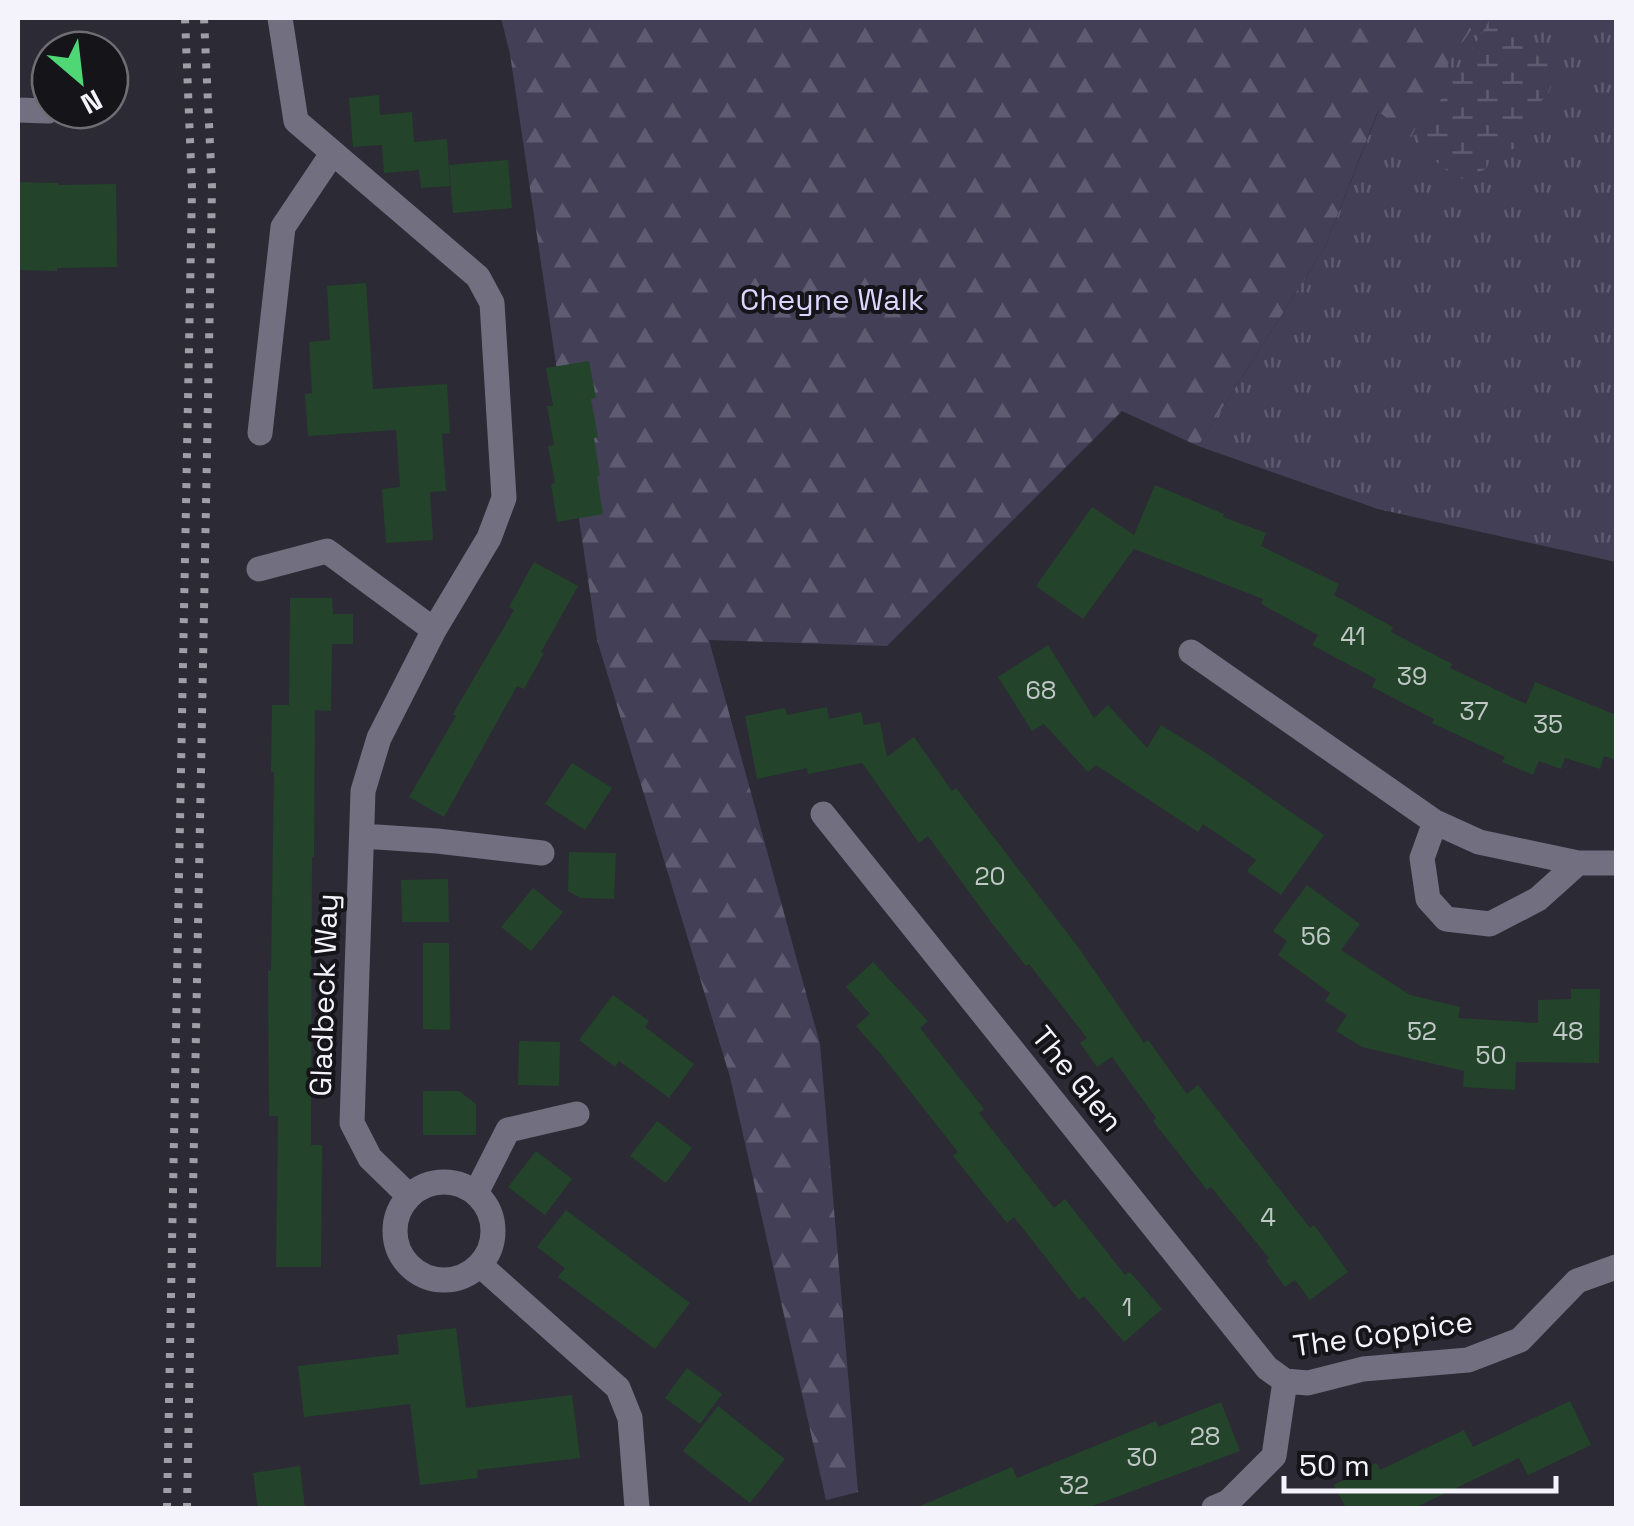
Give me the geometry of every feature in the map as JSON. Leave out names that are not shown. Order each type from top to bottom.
[{"type":"street","name":"Gladbeck Way","points":[[280,18],[296,122],[478,278],[492,302],[504,498],[488,538],[434,630],[379,738],[363,791],[352,1123],[370,1158],[408,1196]]},
{"type":"street","points":[[260,433],[283,228],[332,154]]},
{"type":"street","points":[[259,569],[327,552],[434,630]]},
{"type":"street","points":[[1191,652],[1435,822],[1479,842],[1578,863],[1616,863]]},
{"type":"street","name":"The Glen","points":[[823,814],[1267,1368],[1285,1381]]},
{"type":"street","points":[[1435,822],[1422,858],[1428,899],[1446,919],[1490,924],[1538,898],[1578,863]]},
{"type":"street","points":[[362,836],[542,854]]},
{"type":"street","points":[[476,1193],[508,1130],[576,1114]]},
{"type":"street","points":[[441,1181],[458,1183],[476,1193],[487,1206],[494,1226],[492,1243],[480,1265],[467,1275],[439,1280],[423,1276],[406,1263],[397,1248],[394,1228],[398,1211],[408,1196],[422,1186],[441,1181]]},
{"type":"street","points":[[480,1265],[618,1388],[630,1418],[638,1508]]},
{"type":"street","name":"The Coppice","points":[[1214,1508],[1228,1502],[1274,1456],[1285,1381],[1308,1383],[1363,1369],[1468,1360],[1520,1340],[1576,1280],[1616,1267]]},
{"type":"green space","name":"Cheyne Walk","points":[[501,18],[1479,18],[1446,67],[1411,137],[1378,111],[1325,247],[1198,446],[1122,411],[887,646],[709,640],[820,1044],[858,1492],[826,1500],[730,1077],[597,640],[510,54]]},
{"type":"green space","points":[[1415,18],[1616,18],[1616,562],[1378,509],[1198,446],[1325,247]]},
{"type":"green space","points":[[1491,18],[1511,18],[1526,46],[1553,64],[1552,82],[1543,99],[1524,114],[1528,147],[1496,147],[1486,169],[1458,180],[1425,152],[1417,138]]},
{"type":"building","points":[[379,95],[380,115],[412,112],[414,142],[447,139],[450,186],[421,188],[419,170],[384,173],[382,145],[353,147],[349,98]]},
{"type":"building","points":[[508,160],[512,208],[453,213],[449,165]]},
{"type":"building","points":[[18,182],[116,184],[117,267],[18,270]]},
{"type":"building","points":[[366,283],[373,389],[447,384],[450,433],[442,434],[446,491],[430,492],[433,540],[386,543],[382,489],[400,487],[396,430],[308,436],[305,394],[312,393],[309,342],[330,340],[327,286]]},
{"type":"building","points":[[589,361],[596,398],[591,399],[598,437],[594,438],[603,514],[557,522],[548,446],[554,445],[547,406],[553,406],[546,368]]},
{"type":"building","points":[[1155,485],[1266,533],[1261,546],[1339,584],[1334,595],[1393,627],[1391,632],[1452,664],[1450,668],[1526,704],[1535,682],[1616,715],[1616,760],[1604,756],[1600,769],[1565,758],[1561,769],[1539,761],[1533,775],[1502,762],[1505,757],[1432,723],[1434,719],[1372,687],[1376,679],[1312,645],[1318,635],[1261,604],[1263,599],[1134,549],[1083,619],[1036,586],[1092,507],[1134,535]]},
{"type":"building","points":[[534,562],[578,586],[524,689],[517,686],[444,817],[409,797],[514,610],[509,607]]},
{"type":"building","points":[[290,598],[332,598],[333,614],[353,614],[353,644],[332,644],[331,711],[315,710],[311,1145],[322,1145],[321,1267],[276,1267],[278,1116],[269,1116],[272,705],[289,705]]},
{"type":"building","points":[[1048,645],[1094,718],[1108,705],[1147,748],[1161,725],[1324,835],[1281,895],[1247,871],[1256,860],[1203,824],[1198,832],[1096,765],[1088,772],[1044,724],[1032,731],[998,677]]},
{"type":"building","points":[[827,707],[829,719],[861,712],[864,725],[880,722],[887,757],[914,737],[952,791],[956,788],[1078,947],[1144,1043],[1148,1040],[1187,1094],[1198,1085],[1348,1272],[1310,1300],[1295,1280],[1285,1287],[1266,1261],[1269,1258],[1211,1187],[1207,1190],[1153,1121],[1156,1118],[1112,1057],[1097,1067],[1080,1043],[1087,1038],[991,922],[928,836],[919,843],[862,763],[808,774],[807,768],[757,779],[745,716],[785,708],[787,715]]},
{"type":"building","points":[[572,763],[612,788],[585,830],[545,804]]},
{"type":"building","points":[[569,852],[616,853],[614,899],[581,898],[568,891]]},
{"type":"building","points":[[448,879],[449,922],[402,922],[401,880]]},
{"type":"building","points":[[1307,885],[1360,924],[1341,950],[1410,995],[1460,1007],[1458,1018],[1538,1023],[1538,1000],[1571,999],[1571,989],[1600,989],[1599,1063],[1516,1062],[1515,1090],[1463,1087],[1464,1071],[1362,1047],[1336,1031],[1347,1015],[1325,1001],[1330,993],[1278,955],[1287,941],[1273,931]]},
{"type":"building","points":[[533,888],[563,912],[531,951],[501,927]]},
{"type":"building","points":[[423,943],[449,943],[450,1030],[423,1029]]},
{"type":"building","points":[[873,962],[928,1021],[920,1028],[984,1109],[979,1113],[1054,1208],[1065,1199],[1125,1275],[1130,1272],[1162,1309],[1124,1342],[1084,1296],[1079,1300],[1014,1217],[1007,1223],[953,1156],[958,1152],[856,1026],[870,1014],[846,987]]},
{"type":"building","points":[[613,995],[649,1021],[645,1027],[694,1064],[669,1098],[619,1061],[615,1067],[579,1040]]},
{"type":"building","points":[[519,1041],[560,1042],[559,1086],[518,1085]]},
{"type":"building","points":[[423,1091],[459,1091],[476,1104],[476,1135],[423,1135]]},
{"type":"building","points":[[657,1121],[692,1148],[666,1183],[630,1156]]},
{"type":"building","points":[[536,1151],[572,1179],[545,1215],[508,1187]]},
{"type":"building","points":[[566,1210],[690,1303],[655,1349],[558,1277],[565,1268],[537,1247]]},
{"type":"building","points":[[456,1328],[466,1408],[572,1395],[580,1458],[477,1470],[478,1478],[420,1485],[410,1404],[304,1417],[298,1366],[399,1354],[397,1335]]},
{"type":"building","points":[[687,1368],[722,1394],[700,1424],[665,1398]]},
{"type":"building","points":[[1570,1401],[1591,1445],[1528,1475],[1519,1458],[1414,1508],[1346,1508],[1334,1485],[1376,1463],[1380,1470],[1464,1430],[1473,1447]]},
{"type":"building","points":[[1221,1402],[1240,1451],[1087,1508],[915,1508],[1012,1467],[1017,1478],[1156,1421],[1158,1427]]},
{"type":"building","points":[[718,1406],[785,1459],[750,1503],[683,1451]]},
{"type":"building","points":[[300,1466],[305,1508],[258,1508],[253,1473]]},
{"type":"railway","points":[[167,1508],[192,188],[185,18]]},
{"type":"railway","points":[[187,1508],[212,187],[204,18]]}]
